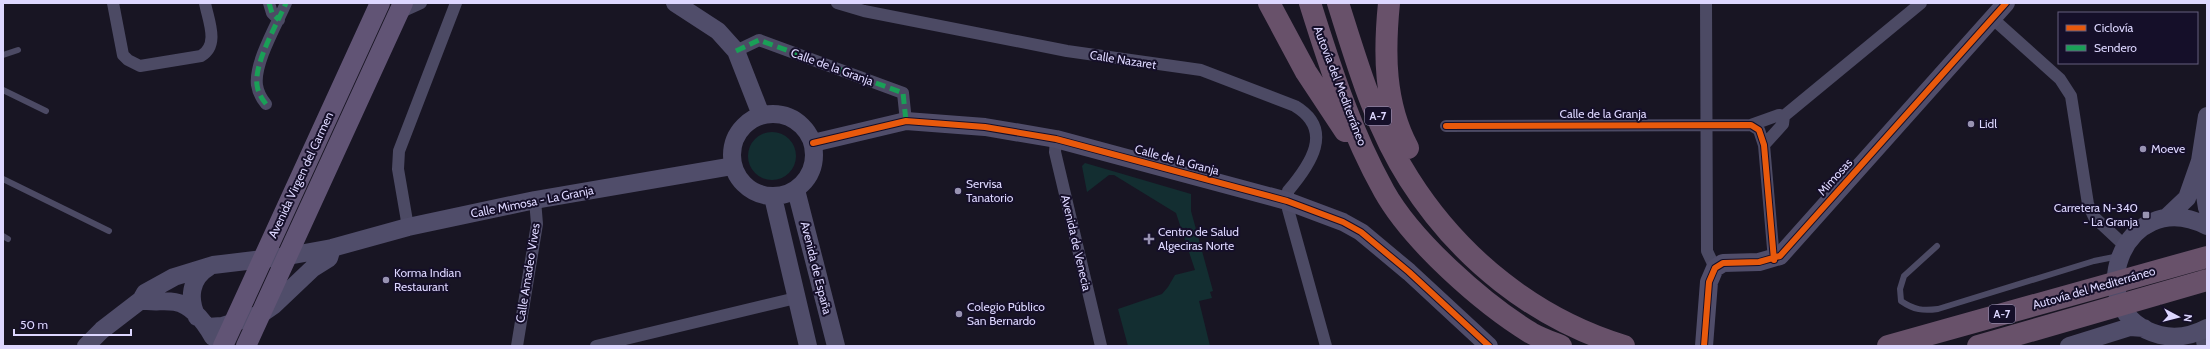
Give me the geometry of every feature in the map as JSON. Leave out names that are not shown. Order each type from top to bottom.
[{"type":"highway","points":[[1270,3],[1306,72],[1384,192]]},
{"type":"highway","name":"Autovía del Mediterráneo","points":[[1310,3],[1352,126],[1384,192],[1412,229],[1465,285],[1531,333],[1561,346]]},
{"type":"highway","name":"Autovía del Mediterráneo","points":[[1338,3],[1365,86],[1386,135],[1408,179],[1438,220],[1496,279],[1539,309],[1607,341],[1624,346]]},
{"type":"highway","points":[[1389,3],[1386,62],[1389,99],[1401,136],[1426,182],[1438,220]]},
{"type":"highway","name":"Autovía del Mediterráneo","points":[[1888,346],[2207,257]]},
{"type":"highway","name":"Autovía del Mediterráneo","points":[[1978,346],[2207,280]]},
{"type":"main road","name":"Avenida Virgen del Carmen","points":[[223,346],[380,3]]},
{"type":"main road","name":"Avenida Virgen del Carmen","points":[[246,346],[401,8]]},
{"type":"street","points":[[113,3],[123,55],[128,60],[140,66],[201,56],[206,53],[210,49],[212,38],[205,3]]},
{"type":"street","points":[[269,3],[272,13],[279,20]]},
{"type":"street","points":[[266,104],[258,93],[256,83],[262,58],[286,3]]},
{"type":"street","points":[[401,8],[421,3]]},
{"type":"street","points":[[408,227],[398,169],[399,151],[456,3]]},
{"type":"street","points":[[675,3],[718,31],[736,51],[761,115]]},
{"type":"street","name":"Calle Nazaret","points":[[836,3],[864,11],[1067,52],[1201,70],[1295,106],[1311,119],[1317,140],[1311,158],[1300,177],[1288,191],[1287,202]]},
{"type":"street","points":[[1706,3],[1707,251],[1714,268]]},
{"type":"street","name":"Calle de la Granja","points":[[1764,144],[1783,124],[1784,116],[1921,3]]},
{"type":"street","name":"Mimosas","points":[[1774,260],[1785,251],[2006,3]]},
{"type":"street","points":[[1992,18],[2060,79],[2071,96],[2088,204],[2094,217],[2122,251]]},
{"type":"street","name":"Calle de la Granja","points":[[736,51],[759,40],[903,93],[906,121]]},
{"type":"street","points":[[774,113],[793,118],[808,131],[813,144],[815,156],[813,169],[806,181],[796,190],[785,195],[773,197],[761,195],[748,188],[739,178],[733,166],[732,154],[734,141],[740,130],[749,121],[761,115],[774,113]]},
{"type":"street","name":"Calle de la Granja","points":[[1446,126],[1706,124],[1755,128],[1779,115],[1784,116]]},
{"type":"street","points":[[2204,335],[2178,337],[2154,333],[2144,328],[2135,322],[2122,305],[2116,282],[2122,251],[2143,227],[2167,217],[2187,198],[2205,142],[2207,116]]},
{"type":"street","name":"Calle de la Granja","points":[[813,144],[906,121],[985,127],[1056,139],[1287,202],[1343,222],[1361,232],[1409,272],[1489,346]]},
{"type":"street","points":[[1704,346],[1708,290],[1710,277],[1714,268],[1730,261],[1759,262],[1774,260],[1764,144],[1755,128]]},
{"type":"street","name":"Avenida de Venecia","points":[[1056,139],[1055,152],[1101,346]]},
{"type":"street","points":[[2200,161],[2207,208]]},
{"type":"street","name":"Calle Mimosa - La Granja","points":[[86,346],[102,330],[141,300],[145,293],[174,277],[213,265],[288,256],[332,248],[408,227],[535,200],[733,166]]},
{"type":"street","name":"Avenida de España","points":[[796,190],[836,346]]},
{"type":"street","points":[[773,197],[808,346]]},
{"type":"street","name":"Calle Amadeo Vives","points":[[517,346],[537,224],[535,200]]},
{"type":"street","points":[[1287,202],[1326,346]]},
{"type":"street","points":[[2167,217],[2188,218],[2207,226]]},
{"type":"street","points":[[141,300],[150,303],[180,303],[192,310],[202,322],[233,323],[261,314],[274,305],[313,268],[329,258],[332,248],[324,242],[313,242],[306,239],[300,229]]},
{"type":"street","points":[[213,265],[204,270],[192,287],[193,308],[217,346]]},
{"type":"street","points":[[596,346],[796,298]]},
{"type":"street","points":[[2069,346],[2130,327],[2144,328]]},
{"type":"lane","points":[[3,55],[18,50]]},
{"type":"lane","points":[[3,90],[46,110]]},
{"type":"lane","points":[[3,179],[109,231]]},
{"type":"lane","points":[[1936,246],[1904,276],[1900,289],[1901,301],[1912,309],[1924,311],[1938,309],[2122,251]]},
{"type":"green space","points":[[772,132],[781,134],[789,139],[794,147],[796,156],[794,165],[789,173],[781,178],[772,180],[763,178],[755,173],[750,165],[748,156],[750,147],[755,139],[763,134]]},
{"type":"green space","points":[[1085,163],[1191,194],[1191,211],[1213,291],[1210,292],[1212,298],[1199,301],[1210,346],[1128,346],[1118,309],[1162,294],[1175,275],[1195,270],[1176,213],[1114,175],[1109,175],[1087,192],[1082,166]]},
{"type":"marked path","points":[[269,3],[272,13],[279,20]]},
{"type":"marked path","points":[[266,104],[257,88],[257,76],[262,55],[286,3]]},
{"type":"marked path","points":[[736,51],[759,40],[903,93],[906,121]]},
{"type":"cycle path","points":[[1704,346],[1709,282],[1715,268],[1723,263],[1759,262],[1780,256],[2006,3]]},
{"type":"cycle path","points":[[813,143],[906,121],[985,127],[1056,139],[1287,201],[1343,222],[1361,232],[1409,272],[1489,346]]},
{"type":"cycle path","points":[[1446,126],[1751,125],[1759,130],[1764,145],[1774,260]]},
{"type":"place","name":"Lidl","points":[[1971,124]]},
{"type":"place","name":"Moeve","points":[[2143,149]]},
{"type":"place","name":"Servisa Tanatorio","points":[[958,191]]},
{"type":"place","name":"Carretera N-340 - La Granja","points":[[2146,215]]},
{"type":"place","name":"Centro de Salud Algeciras Norte","points":[[1149,239]]},
{"type":"place","name":"Korma Indian Restaurant","points":[[386,280]]},
{"type":"place","name":"Colegio Público San Bernardo","points":[[959,314]]}]
